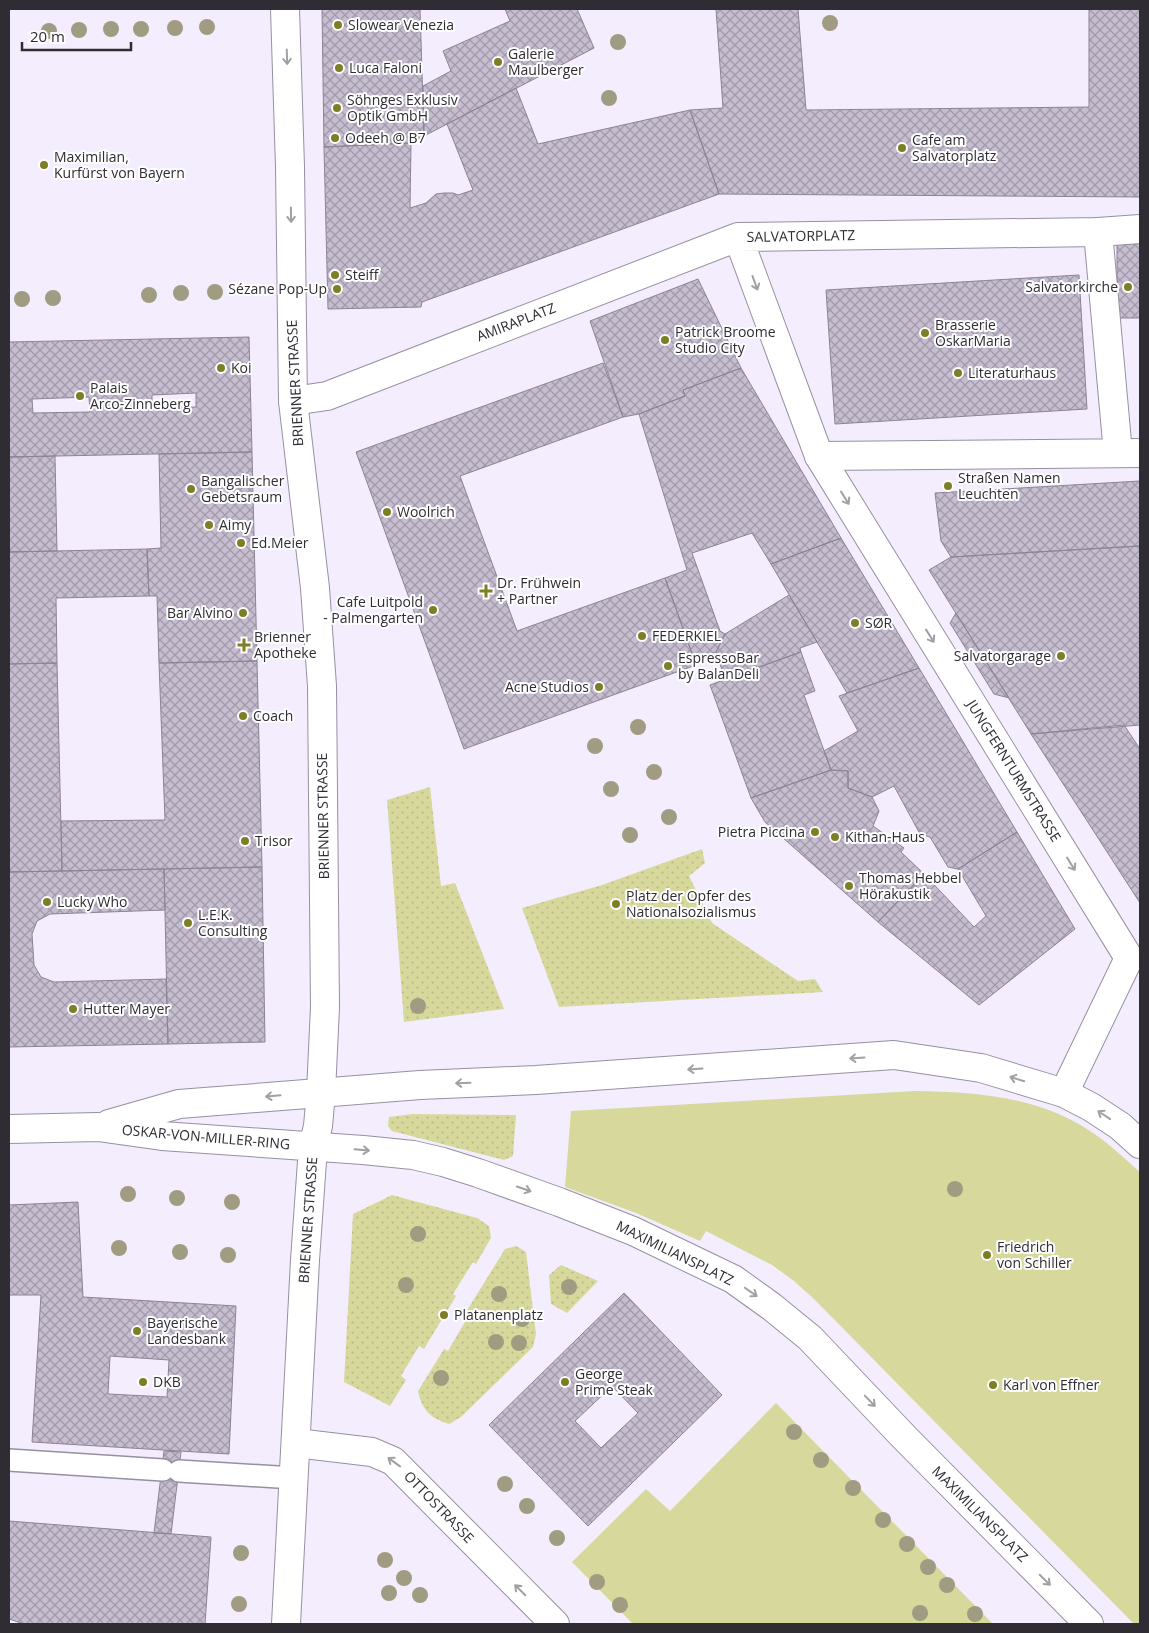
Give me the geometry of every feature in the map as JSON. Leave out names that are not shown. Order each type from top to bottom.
[{"type":"street","name":"BRIENNER STRASSE","points":[[285,9],[290,167],[293,401],[315,588],[322,686],[325,1007],[321,1092],[318,1126],[313,1146],[286,1624]]},
{"type":"street","name":"SALVATORPLATZ","points":[[819,456],[738,237],[1098,232],[1140,229]]},
{"type":"street","points":[[819,456],[1129,453],[1098,232]]},
{"type":"street","name":"AMIRAPLATZ","points":[[293,401],[327,396],[738,237]]},
{"type":"street","name":"JUNGFERNTURMSTRASSE","points":[[819,456],[1135,964],[1064,1093]]},
{"type":"street","points":[[321,1092],[536,1080],[894,1055],[981,1068],[1064,1093],[1091,1107],[1120,1126],[1140,1144]]},
{"type":"street","name":"OSKAR-VON-MILLER-RING","points":[[98,1127],[180,1104],[321,1092]]},
{"type":"street","name":"OSKAR-VON-MILLER-RING","points":[[9,1129],[98,1127],[162,1136],[313,1146]]},
{"type":"street","name":"MAXIMILIANSPLATZ","points":[[313,1146],[412,1156],[443,1162],[600,1217],[733,1279],[810,1338],[904,1437],[1089,1624]]},
{"type":"street","name":"OTTOSTRASSE","points":[[296,1443],[372,1452],[394,1461],[555,1624]]},
{"type":"lane","points":[[9,1460],[294,1478]]},
{"type":"green space","points":[[430,787],[441,886],[455,883],[504,1009],[404,1022],[387,800]]},
{"type":"green space","points":[[702,849],[705,863],[689,876],[712,923],[798,981],[815,979],[823,992],[559,1007],[522,908],[602,885]]},
{"type":"green space","points":[[915,1091],[986,1095],[1010,1099],[1054,1112],[1076,1122],[1096,1135],[1140,1172],[1140,1624],[1134,1624],[814,1299],[794,1281],[772,1265],[706,1231],[700,1241],[636,1213],[565,1187],[571,1111]]},
{"type":"green space","points":[[413,1114],[516,1115],[513,1156],[504,1160],[392,1131],[388,1126],[389,1117]]},
{"type":"green space","points":[[392,1195],[477,1218],[489,1226],[491,1238],[476,1264],[473,1262],[453,1294],[456,1296],[424,1349],[419,1346],[401,1376],[406,1380],[390,1406],[344,1382],[353,1214]]},
{"type":"green space","points":[[516,1246],[526,1252],[536,1334],[533,1347],[461,1417],[449,1424],[442,1422],[428,1412],[422,1403],[418,1391],[444,1349],[448,1351],[466,1320],[463,1317],[505,1249]]},
{"type":"green space","points":[[561,1265],[598,1281],[567,1313],[551,1304],[549,1275]]},
{"type":"green space","points":[[776,1403],[993,1624],[633,1624],[572,1562],[646,1489],[670,1511]]},
{"type":"building","points":[[322,9],[420,9],[424,136],[411,143],[324,147]]},
{"type":"building","points":[[505,9],[577,9],[594,48],[424,136],[423,86],[451,71],[443,51],[510,21]]},
{"type":"building","points":[[716,9],[798,9],[806,110],[1089,107],[1089,9],[1140,9],[1140,197],[719,194],[690,110],[723,108]]},
{"type":"building","points":[[516,88],[538,144],[690,110],[719,194],[422,302],[421,307],[328,309],[324,147],[411,143],[410,208],[426,203],[436,194],[453,193],[458,195],[473,190],[447,124]]},
{"type":"building","name":"Salvatorkirche","points":[[1117,239],[1140,239],[1140,318],[1117,318]]},
{"type":"building","name":"Literaturhaus","points":[[1079,275],[1087,409],[835,424],[826,290]]},
{"type":"building","points":[[698,279],[741,368],[683,390],[685,396],[639,414],[623,417],[590,321]]},
{"type":"building","name":"Palais Arco-Zinneberg","points":[[249,337],[252,452],[9,457],[9,342]],"holes":[[[196,393],[196,407],[152,408],[152,395]],[[89,397],[90,412],[33,413],[32,399]]]},
{"type":"building","points":[[603,363],[623,417],[460,476],[517,631],[665,578],[696,665],[464,749],[356,452]]},
{"type":"building","points":[[741,368],[841,538],[771,564],[752,533],[692,553],[720,631],[725,634],[716,652],[694,659],[665,578],[687,570],[639,414],[685,396],[683,390]]},
{"type":"building","points":[[252,452],[257,661],[159,663],[157,596],[149,596],[147,549],[161,548],[159,454]]},
{"type":"building","points":[[55,456],[57,551],[9,552],[9,457]]},
{"type":"building","points":[[1140,481],[1140,546],[951,557],[941,541],[935,493]]},
{"type":"building","points":[[841,538],[919,668],[847,693],[771,564]]},
{"type":"building","name":"Salvatorgarage","points":[[1140,546],[1140,725],[1031,734],[929,570],[951,557]]},
{"type":"building","points":[[147,549],[149,596],[56,598],[57,663],[9,664],[9,552]]},
{"type":"building","points":[[789,595],[817,642],[800,648],[801,652],[725,679],[716,652],[725,634]]},
{"type":"building","points":[[956,613],[1009,698],[994,694],[950,623]]},
{"type":"building","points":[[801,652],[815,691],[804,695],[831,770],[751,798],[710,685]]},
{"type":"building","points":[[257,661],[262,867],[62,871],[61,821],[165,820],[159,663]]},
{"type":"building","points":[[57,663],[62,871],[9,872],[9,664]]},
{"type":"building","points":[[919,668],[1017,832],[958,869],[948,867],[930,837],[920,834],[894,786],[872,797],[848,788],[848,771],[831,770],[824,751],[858,731],[839,696]]},
{"type":"building","points":[[1124,725],[1140,749],[1140,903],[1031,734]]},
{"type":"building","name":"Kithan-Haus","points":[[831,770],[848,771],[848,788],[872,797],[879,811],[873,826],[904,848],[901,852],[924,874],[878,922],[765,822],[751,798]]},
{"type":"building","points":[[1017,832],[1075,929],[979,1005],[878,922],[924,874],[974,927],[986,916],[958,869]]},
{"type":"building","points":[[262,867],[265,1042],[168,1044],[164,869]]},
{"type":"building","points":[[164,869],[165,910],[50,914],[37,921],[32,934],[34,965],[41,977],[54,982],[166,979],[168,1044],[9,1047],[9,872]]},
{"type":"building","name":"Bayerische Landesbank","points":[[78,1202],[83,1297],[236,1306],[229,1454],[32,1442],[41,1295],[9,1295],[9,1205]],"holes":[[[110,1356],[169,1360],[167,1397],[108,1394]]]},
{"type":"building","points":[[624,1293],[722,1395],[588,1526],[489,1425]],"holes":[[[612,1386],[638,1413],[601,1448],[575,1421]]]},
{"type":"building","points":[[164,1451],[181,1452],[171,1534],[154,1533]]},
{"type":"building","points":[[9,1521],[211,1537],[205,1624],[24,1624],[9,1619]]},
{"type":"place","name":"Slowear Venezia","points":[[338,25]]},
{"type":"place","name":"Galerie Maulberger","points":[[498,62]]},
{"type":"place","name":"Luca Faloni","points":[[339,68]]},
{"type":"place","name":"Söhnges Exklusiv Optik GmbH","points":[[337,108]]},
{"type":"place","name":"Odeeh @ B7","points":[[335,138]]},
{"type":"place","name":"Cafe am Salvatorplatz","points":[[902,148]]},
{"type":"place","name":"Maximilian, Kurfürst von Bayern","points":[[44,165]]},
{"type":"place","name":"Steiff","points":[[335,275]]},
{"type":"place","name":"Salvatorkirche","points":[[1128,287]]},
{"type":"place","name":"Sézane Pop-Up","points":[[337,289]]},
{"type":"place","name":"Brasserie OskarMaria","points":[[925,333]]},
{"type":"place","name":"Patrick Broome Studio City","points":[[665,340]]},
{"type":"place","name":"Koi","points":[[221,368]]},
{"type":"place","name":"Literaturhaus","points":[[958,373]]},
{"type":"place","name":"Palais Arco-Zinneberg","points":[[80,396]]},
{"type":"place","name":"Straßen Namen Leuchten","points":[[948,486]]},
{"type":"place","name":"Bangalischer Gebetsraum","points":[[191,489]]},
{"type":"place","name":"Woolrich","points":[[387,512]]},
{"type":"place","name":"Aimy","points":[[209,525]]},
{"type":"place","name":"Ed.Meier","points":[[241,543]]},
{"type":"place","name":"Dr. Frühwein + Partner","points":[[486,591]]},
{"type":"place","name":"Cafe Luitpold - Palmengarten","points":[[433,610]]},
{"type":"place","name":"Bar Alvino","points":[[243,613]]},
{"type":"place","name":"SØR","points":[[855,623]]},
{"type":"place","name":"FEDERKIEL","points":[[642,636]]},
{"type":"place","name":"Brienner Apotheke","points":[[244,645]]},
{"type":"place","name":"Salvatorgarage","points":[[1061,656]]},
{"type":"place","name":"EspressoBar by BalanDeli","points":[[668,666]]},
{"type":"place","name":"Acne Studios","points":[[599,687]]},
{"type":"place","name":"Coach","points":[[243,716]]},
{"type":"place","name":"Pietra Piccina","points":[[815,832]]},
{"type":"place","name":"Kithan-Haus","points":[[835,837]]},
{"type":"place","name":"Trisor","points":[[245,841]]},
{"type":"place","name":"Thomas Hebbel Hörakustik","points":[[849,886]]},
{"type":"place","name":"Lucky Who","points":[[47,902]]},
{"type":"place","name":"Platz der Opfer des Nationalsozialismus","points":[[616,904]]},
{"type":"place","name":"L.E.K. Consulting","points":[[188,923]]},
{"type":"place","name":"Hutter Mayer","points":[[73,1009]]},
{"type":"place","name":"Friedrich von Schiller","points":[[987,1255]]},
{"type":"place","name":"Platanenplatz","points":[[444,1315]]},
{"type":"place","name":"Bayerische Landesbank","points":[[137,1331]]},
{"type":"place","name":"DKB","points":[[143,1382]]},
{"type":"place","name":"George Prime Steak","points":[[565,1382]]},
{"type":"place","name":"Karl von Effner","points":[[993,1385]]}]
